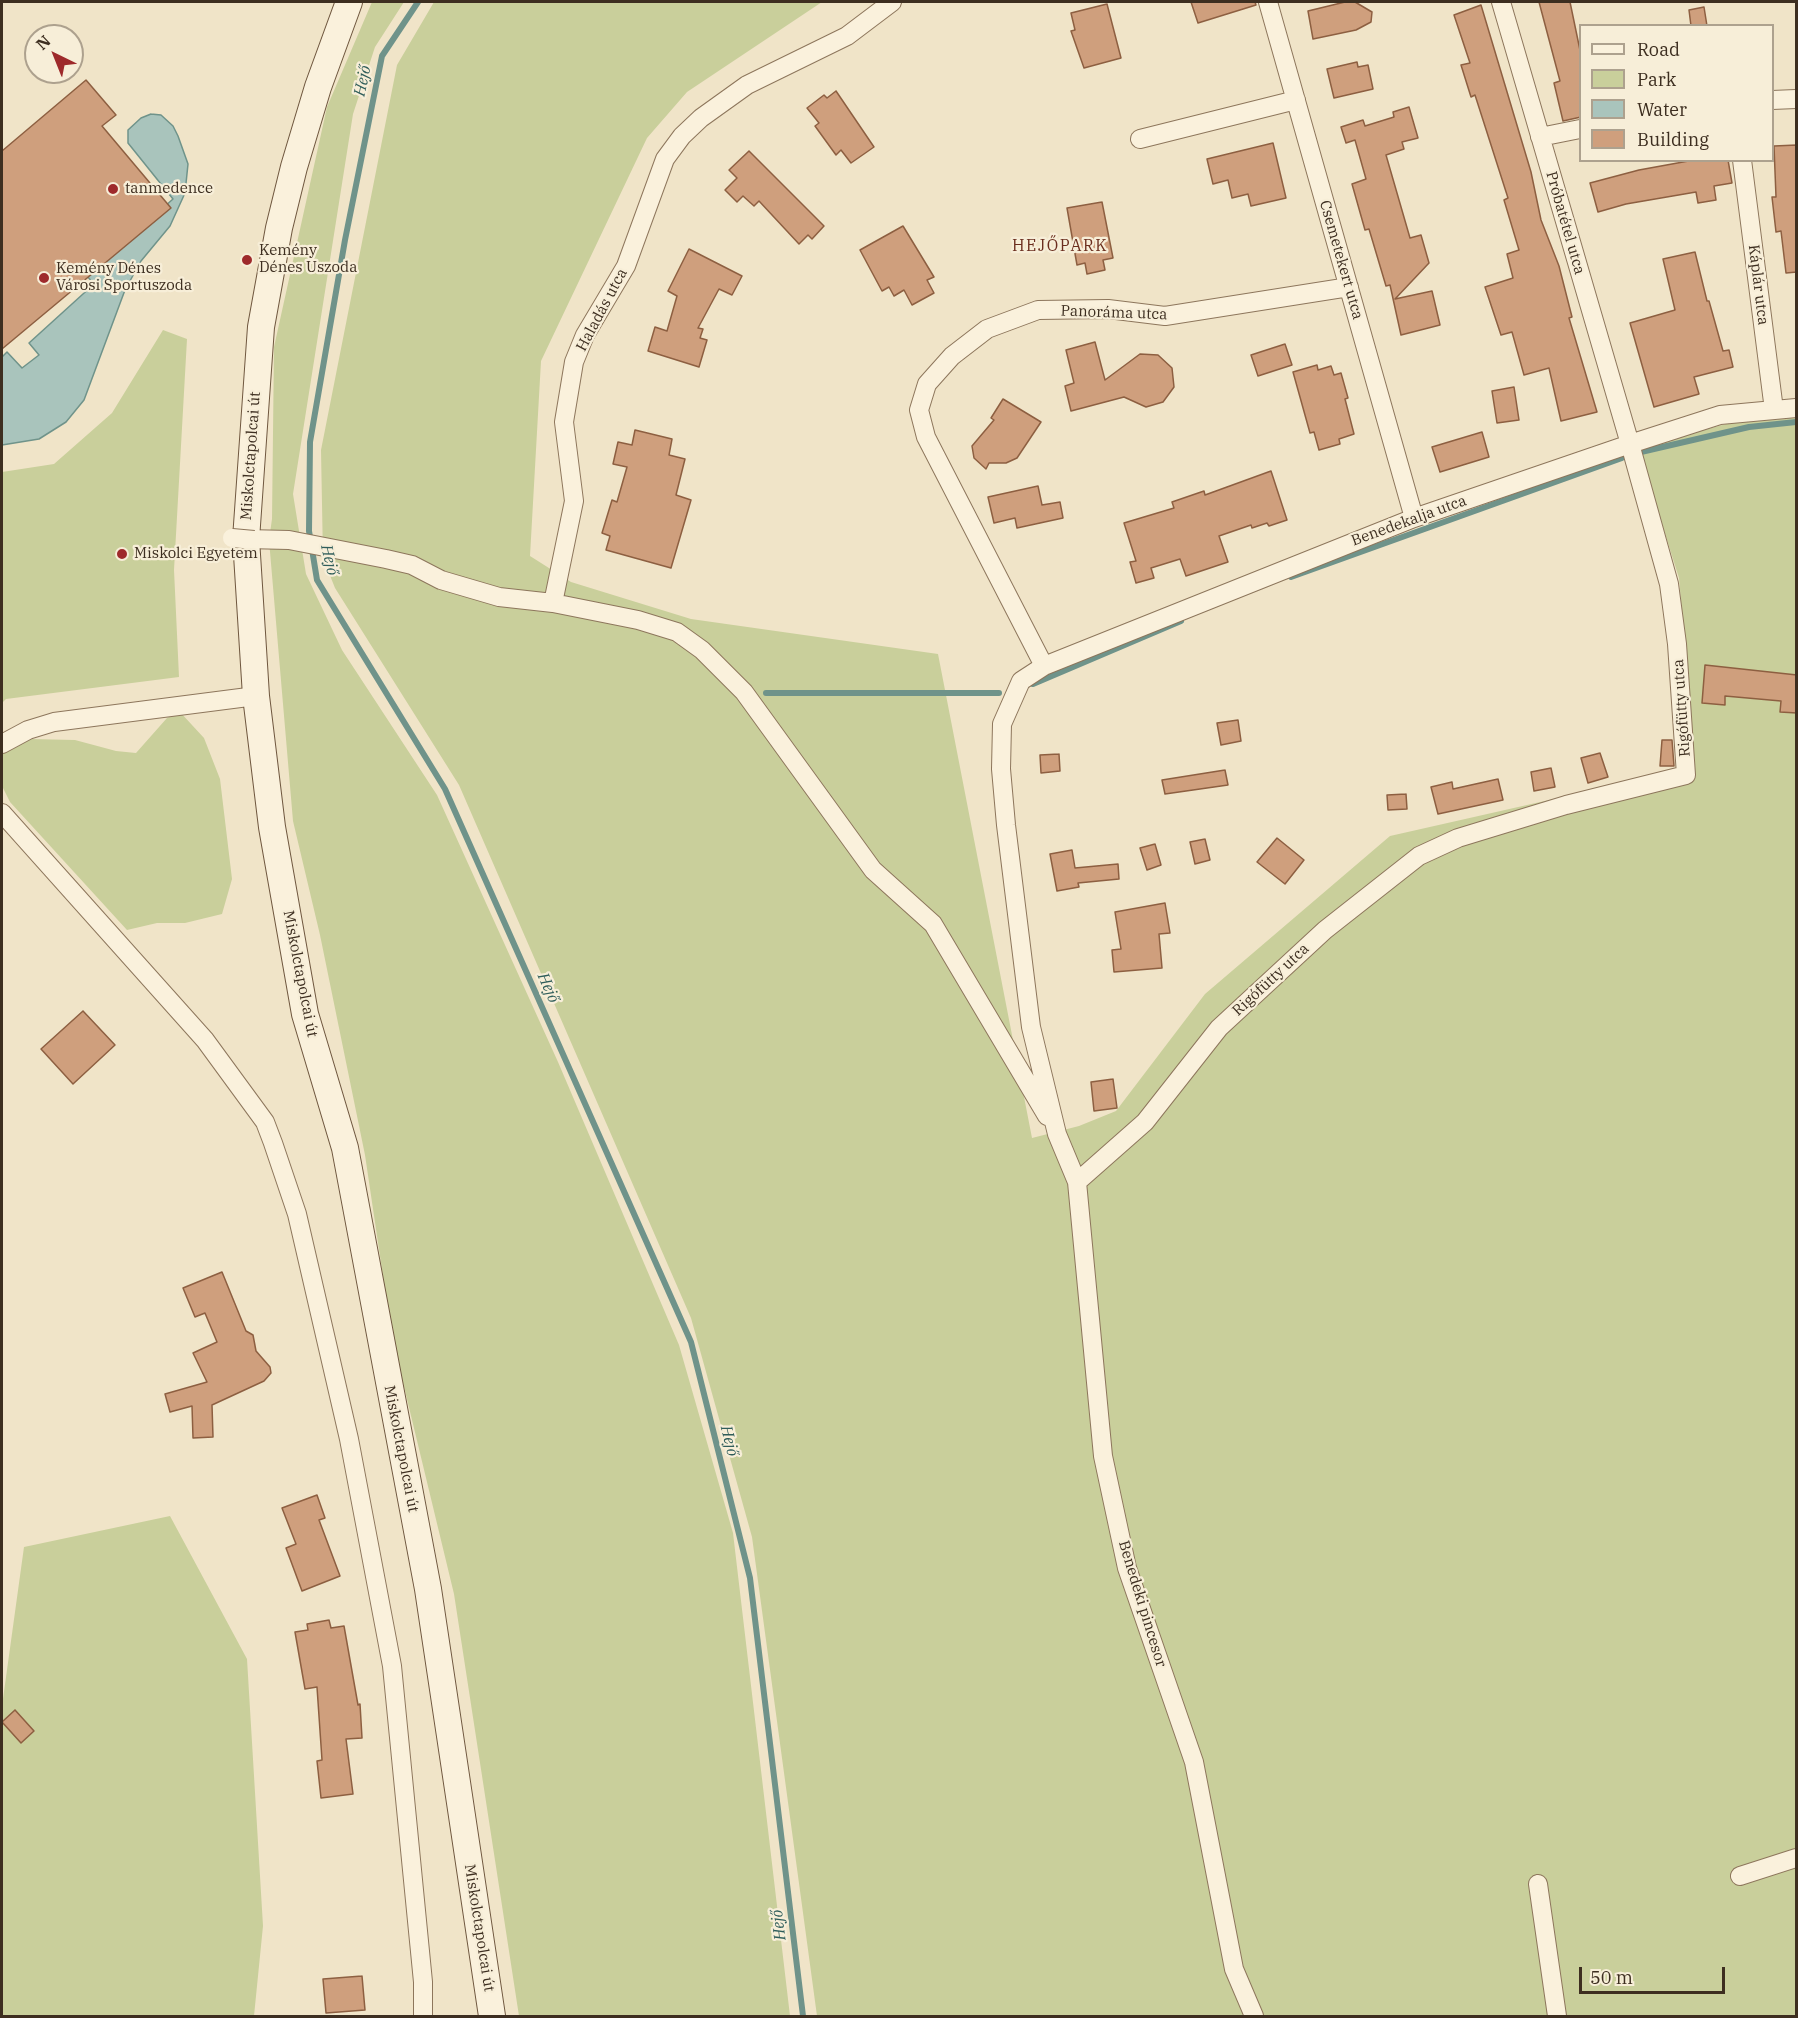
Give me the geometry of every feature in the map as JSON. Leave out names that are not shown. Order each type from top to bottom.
[{"type":"street","name":"Miskolctapolcai út","points":[[349,2],[314,98],[294,167],[272,260],[261,327],[244,539],[256,696],[273,828],[305,1014],[345,1148],[428,1589],[492,2016]]},
{"type":"street","name":"Haladás utca","points":[[553,603],[574,501],[564,422],[574,362],[585,335],[626,266],[665,159],[682,136],[701,118],[747,85],[847,36],[892,2]]},
{"type":"street","name":"Csemetekert utca","points":[[1268,2],[1414,518]]},
{"type":"street","name":"Próbatétel utca","points":[[1501,2],[1630,444]]},
{"type":"street","points":[[1774,100],[1797,99]]},
{"type":"street","points":[[1140,139],[1296,100]]},
{"type":"street","points":[[1540,137],[1579,129]]},
{"type":"street","name":"Káplár utca","points":[[1742,162],[1774,410]]},
{"type":"street","name":"Panoráma utca","points":[[1038,669],[926,437],[919,410],[927,384],[952,356],[987,328],[1038,310],[1108,309],[1165,316],[1349,287]]},
{"type":"street","name":"Benedekalja utca","points":[[1038,669],[1414,518],[1720,415],[1797,408]]},
{"type":"street","name":"Rigófütty utca","points":[[1077,1182],[1145,1122],[1219,1028],[1325,930],[1419,856],[1458,838],[1556,808],[1686,775],[1677,644],[1669,584],[1630,444]]},
{"type":"street","points":[[244,539],[286,542],[412,565],[441,580],[499,597],[553,603],[638,620],[677,632],[702,650],[744,692],[873,870],[933,924],[1057,1134],[1077,1182]]},
{"type":"street","points":[[286,542],[349,552]]},
{"type":"street","points":[[1038,669],[1021,681],[1002,724],[1001,769],[1032,1027],[1057,1134]]},
{"type":"street","points":[[2,744],[28,730],[54,722],[256,696]]},
{"type":"street","points":[[2,813],[205,1040],[265,1122],[273,1143],[297,1214],[305,1247],[348,1439],[393,1666],[423,1982],[423,2016]]},
{"type":"street","name":"Benedeki pincesor","points":[[1077,1182],[1103,1456],[1127,1568],[1194,1762],[1234,1969],[1254,2016]]},
{"type":"street","points":[[1740,1876],[1797,1858]]},
{"type":"street","points":[[1538,1884],[1557,2016]]},
{"type":"green space","points":[[372,2],[404,2],[375,47],[353,114],[293,494],[306,574],[342,650],[437,795],[558,1062],[679,1345],[733,1533],[790,2016],[519,2016],[454,1594],[392,1337],[365,1155],[320,935],[293,821],[269,540],[272,519],[274,347],[327,107]]},
{"type":"green space","points":[[434,2],[822,2],[687,92],[647,138],[541,361],[530,556],[571,582],[691,619],[938,654],[1032,1138],[1079,1126],[1116,1111],[1205,994],[1390,836],[1695,767],[1679,578],[1638,448],[1748,418],[1796,414],[1796,2016],[817,2016],[752,1537],[691,1318],[459,785],[335,588],[323,558],[321,450],[397,65]]},
{"type":"green space","points":[[163,330],[187,339],[174,570],[179,677],[6,699],[2,703],[2,472],[54,464],[112,413]]},
{"type":"green space","points":[[180,712],[204,738],[220,779],[232,879],[222,914],[185,923],[157,923],[127,930],[10,802],[2,786],[2,753],[30,739],[75,740],[116,751],[136,753],[167,718]]},
{"type":"green space","points":[[170,1516],[247,1659],[263,1926],[254,2016],[2,2016],[2,1706],[24,1547]]},
{"type":"water","points":[[151,114],[161,115],[173,126],[178,136],[188,164],[185,193],[170,226],[141,261],[125,290],[84,400],[66,422],[39,439],[2,445],[2,357],[7,352],[22,368],[39,355],[29,343],[94,284],[87,276],[173,199],[128,143],[128,130],[141,118]]},
{"type":"building","points":[[1191,2],[1255,2],[1256,5],[1198,23]]},
{"type":"building","points":[[1345,2],[1355,2],[1372,12],[1371,22],[1356,30],[1313,39],[1308,11]]},
{"type":"building","points":[[1539,2],[1570,2],[1579,45],[1579,117],[1563,121],[1554,83],[1560,81]]},
{"type":"building","points":[[1107,4],[1121,58],[1084,68],[1071,31],[1075,30],[1071,13]]},
{"type":"building","points":[[1481,5],[1531,172],[1541,220],[1559,266],[1572,317],[1569,318],[1597,412],[1561,421],[1549,368],[1524,375],[1512,332],[1501,335],[1485,287],[1513,278],[1507,254],[1519,250],[1504,200],[1508,198],[1475,95],[1471,97],[1461,65],[1470,63],[1454,15]]},
{"type":"building","points":[[1704,7],[1707,24],[1691,24],[1689,10]]},
{"type":"building","points":[[1357,62],[1358,67],[1368,65],[1373,89],[1334,98],[1327,69]]},
{"type":"building","name":"Kemény Dénes Városi Sportuszoda","points":[[86,80],[116,115],[102,126],[171,208],[2,349],[2,151]]},
{"type":"building","points":[[836,91],[874,147],[851,163],[841,150],[836,155],[815,126],[819,123],[807,108],[824,95],[827,98]]},
{"type":"building","points":[[1409,107],[1418,138],[1402,142],[1404,149],[1386,155],[1410,238],[1421,235],[1429,263],[1395,299],[1432,291],[1440,325],[1401,335],[1390,285],[1386,286],[1369,229],[1365,230],[1352,184],[1366,179],[1355,140],[1346,143],[1341,127],[1363,120],[1365,126],[1394,117],[1393,112]]},
{"type":"building","points":[[1273,143],[1286,198],[1251,206],[1248,194],[1232,198],[1228,180],[1213,184],[1207,159]]},
{"type":"building","points":[[1797,145],[1797,272],[1786,273],[1781,231],[1776,232],[1772,197],[1776,197],[1774,146]]},
{"type":"building","points":[[749,151],[824,226],[812,239],[808,235],[799,244],[759,201],[754,206],[743,196],[737,202],[725,190],[737,178],[729,170]]},
{"type":"building","points":[[1683,162],[1728,162],[1732,183],[1714,186],[1716,200],[1698,203],[1696,192],[1626,204],[1598,212],[1590,183],[1639,170]]},
{"type":"building","points":[[1102,202],[1113,258],[1103,260],[1105,270],[1087,274],[1085,263],[1077,265],[1067,208]]},
{"type":"building","points":[[903,226],[934,277],[927,280],[934,293],[912,305],[904,290],[894,296],[889,287],[882,291],[860,250]]},
{"type":"building","points":[[689,249],[742,276],[732,295],[719,289],[698,328],[703,329],[700,338],[707,340],[699,367],[648,351],[655,327],[667,331],[677,296],[668,291]]},
{"type":"building","points":[[1695,252],[1723,351],[1729,350],[1733,367],[1694,377],[1699,394],[1654,407],[1630,323],[1675,310],[1663,259]]},
{"type":"building","points":[[1095,342],[1105,380],[1140,354],[1158,355],[1172,368],[1174,387],[1163,402],[1146,407],[1124,397],[1071,411],[1065,386],[1074,383],[1066,350]]},
{"type":"building","points":[[1285,344],[1292,365],[1258,376],[1251,355]]},
{"type":"building","points":[[1317,365],[1318,370],[1331,366],[1334,375],[1341,373],[1354,434],[1339,439],[1340,444],[1319,450],[1314,432],[1310,433],[1293,372]]},
{"type":"building","points":[[1514,387],[1519,420],[1497,423],[1492,391]]},
{"type":"building","points":[[1003,399],[1041,422],[1017,458],[1006,463],[989,463],[986,469],[974,458],[972,446],[994,420],[991,418]]},
{"type":"building","points":[[635,430],[672,439],[669,455],[685,459],[676,495],[691,500],[671,568],[606,550],[610,536],[602,533],[612,500],[617,502],[627,467],[613,464],[618,442],[632,445]]},
{"type":"building","points":[[1482,432],[1489,457],[1440,472],[1432,447]]},
{"type":"building","points":[[1271,471],[1287,520],[1269,526],[1267,523],[1252,528],[1251,525],[1219,536],[1228,562],[1186,576],[1180,559],[1151,568],[1154,578],[1136,583],[1130,562],[1136,561],[1124,523],[1174,508],[1172,502],[1204,491],[1205,495]]},
{"type":"building","points":[[1038,486],[1042,505],[1060,502],[1063,518],[1017,528],[1015,518],[994,523],[988,497]]},
{"type":"building","points":[[1705,665],[1797,675],[1797,713],[1780,712],[1781,701],[1725,696],[1725,705],[1702,703]]},
{"type":"building","points":[[1238,720],[1241,741],[1221,745],[1217,723]]},
{"type":"building","points":[[1662,740],[1672,740],[1674,766],[1660,766]]},
{"type":"building","points":[[1600,753],[1608,777],[1588,783],[1581,758]]},
{"type":"building","points":[[1059,754],[1060,771],[1041,773],[1040,755]]},
{"type":"building","points":[[1551,768],[1555,787],[1534,791],[1531,772]]},
{"type":"building","points":[[1225,770],[1228,785],[1165,794],[1162,780]]},
{"type":"building","points":[[1498,779],[1503,800],[1438,814],[1431,787],[1452,782],[1453,789]]},
{"type":"building","points":[[1406,794],[1407,809],[1388,810],[1387,795]]},
{"type":"building","points":[[1277,838],[1304,860],[1285,884],[1257,862]]},
{"type":"building","points":[[1205,839],[1210,860],[1195,864],[1190,842]]},
{"type":"building","points":[[1155,844],[1161,865],[1147,870],[1140,848]]},
{"type":"building","points":[[1072,850],[1075,868],[1118,864],[1119,879],[1078,883],[1079,887],[1057,891],[1050,854]]},
{"type":"building","points":[[1165,903],[1170,933],[1159,934],[1162,968],[1114,972],[1112,950],[1121,949],[1115,912]]},
{"type":"building","points":[[83,1011],[115,1045],[73,1084],[41,1049]]},
{"type":"building","points":[[1113,1079],[1117,1108],[1094,1111],[1091,1082]]},
{"type":"building","points":[[222,1272],[246,1331],[253,1335],[256,1351],[270,1367],[271,1373],[264,1381],[212,1405],[213,1437],[193,1438],[192,1406],[170,1412],[165,1394],[207,1382],[193,1353],[217,1342],[205,1313],[195,1317],[183,1288]]},
{"type":"building","points":[[317,1495],[325,1518],[319,1520],[340,1576],[302,1591],[286,1548],[296,1544],[282,1508]]},
{"type":"building","points":[[329,1620],[331,1628],[344,1626],[358,1705],[360,1704],[362,1738],[346,1739],[353,1794],[321,1798],[317,1761],[322,1760],[317,1687],[305,1689],[295,1632],[308,1630],[307,1624]]},
{"type":"building","points":[[15,1710],[34,1731],[21,1743],[2,1722]]},
{"type":"building","points":[[362,1976],[365,2010],[326,2013],[323,1979]]},
{"type":"waterway","name":"Hejő","points":[[418,2],[382,56],[345,240],[310,442],[309,531],[317,580],[445,789],[691,1342],[750,1578],[803,2016]]},
{"type":"waterway","points":[[1641,452],[1749,427],[1796,422]]},
{"type":"waterway","points":[[1291,577],[1622,458]]},
{"type":"waterway","points":[[1033,684],[1181,621]]},
{"type":"waterway","points":[[766,693],[999,693]]},
{"type":"place","name":"tanmedence","points":[[113,189]]},
{"type":"place","name":"Kemény Dénes Uszoda","points":[[247,260]]},
{"type":"place","name":"Kemény Dénes Városi Sportuszoda","points":[[44,278]]},
{"type":"place","name":"Miskolci Egyetem","points":[[122,554]]},
{"type":"district","name":"HEJŐPARK","points":[[1060,246]]}]
